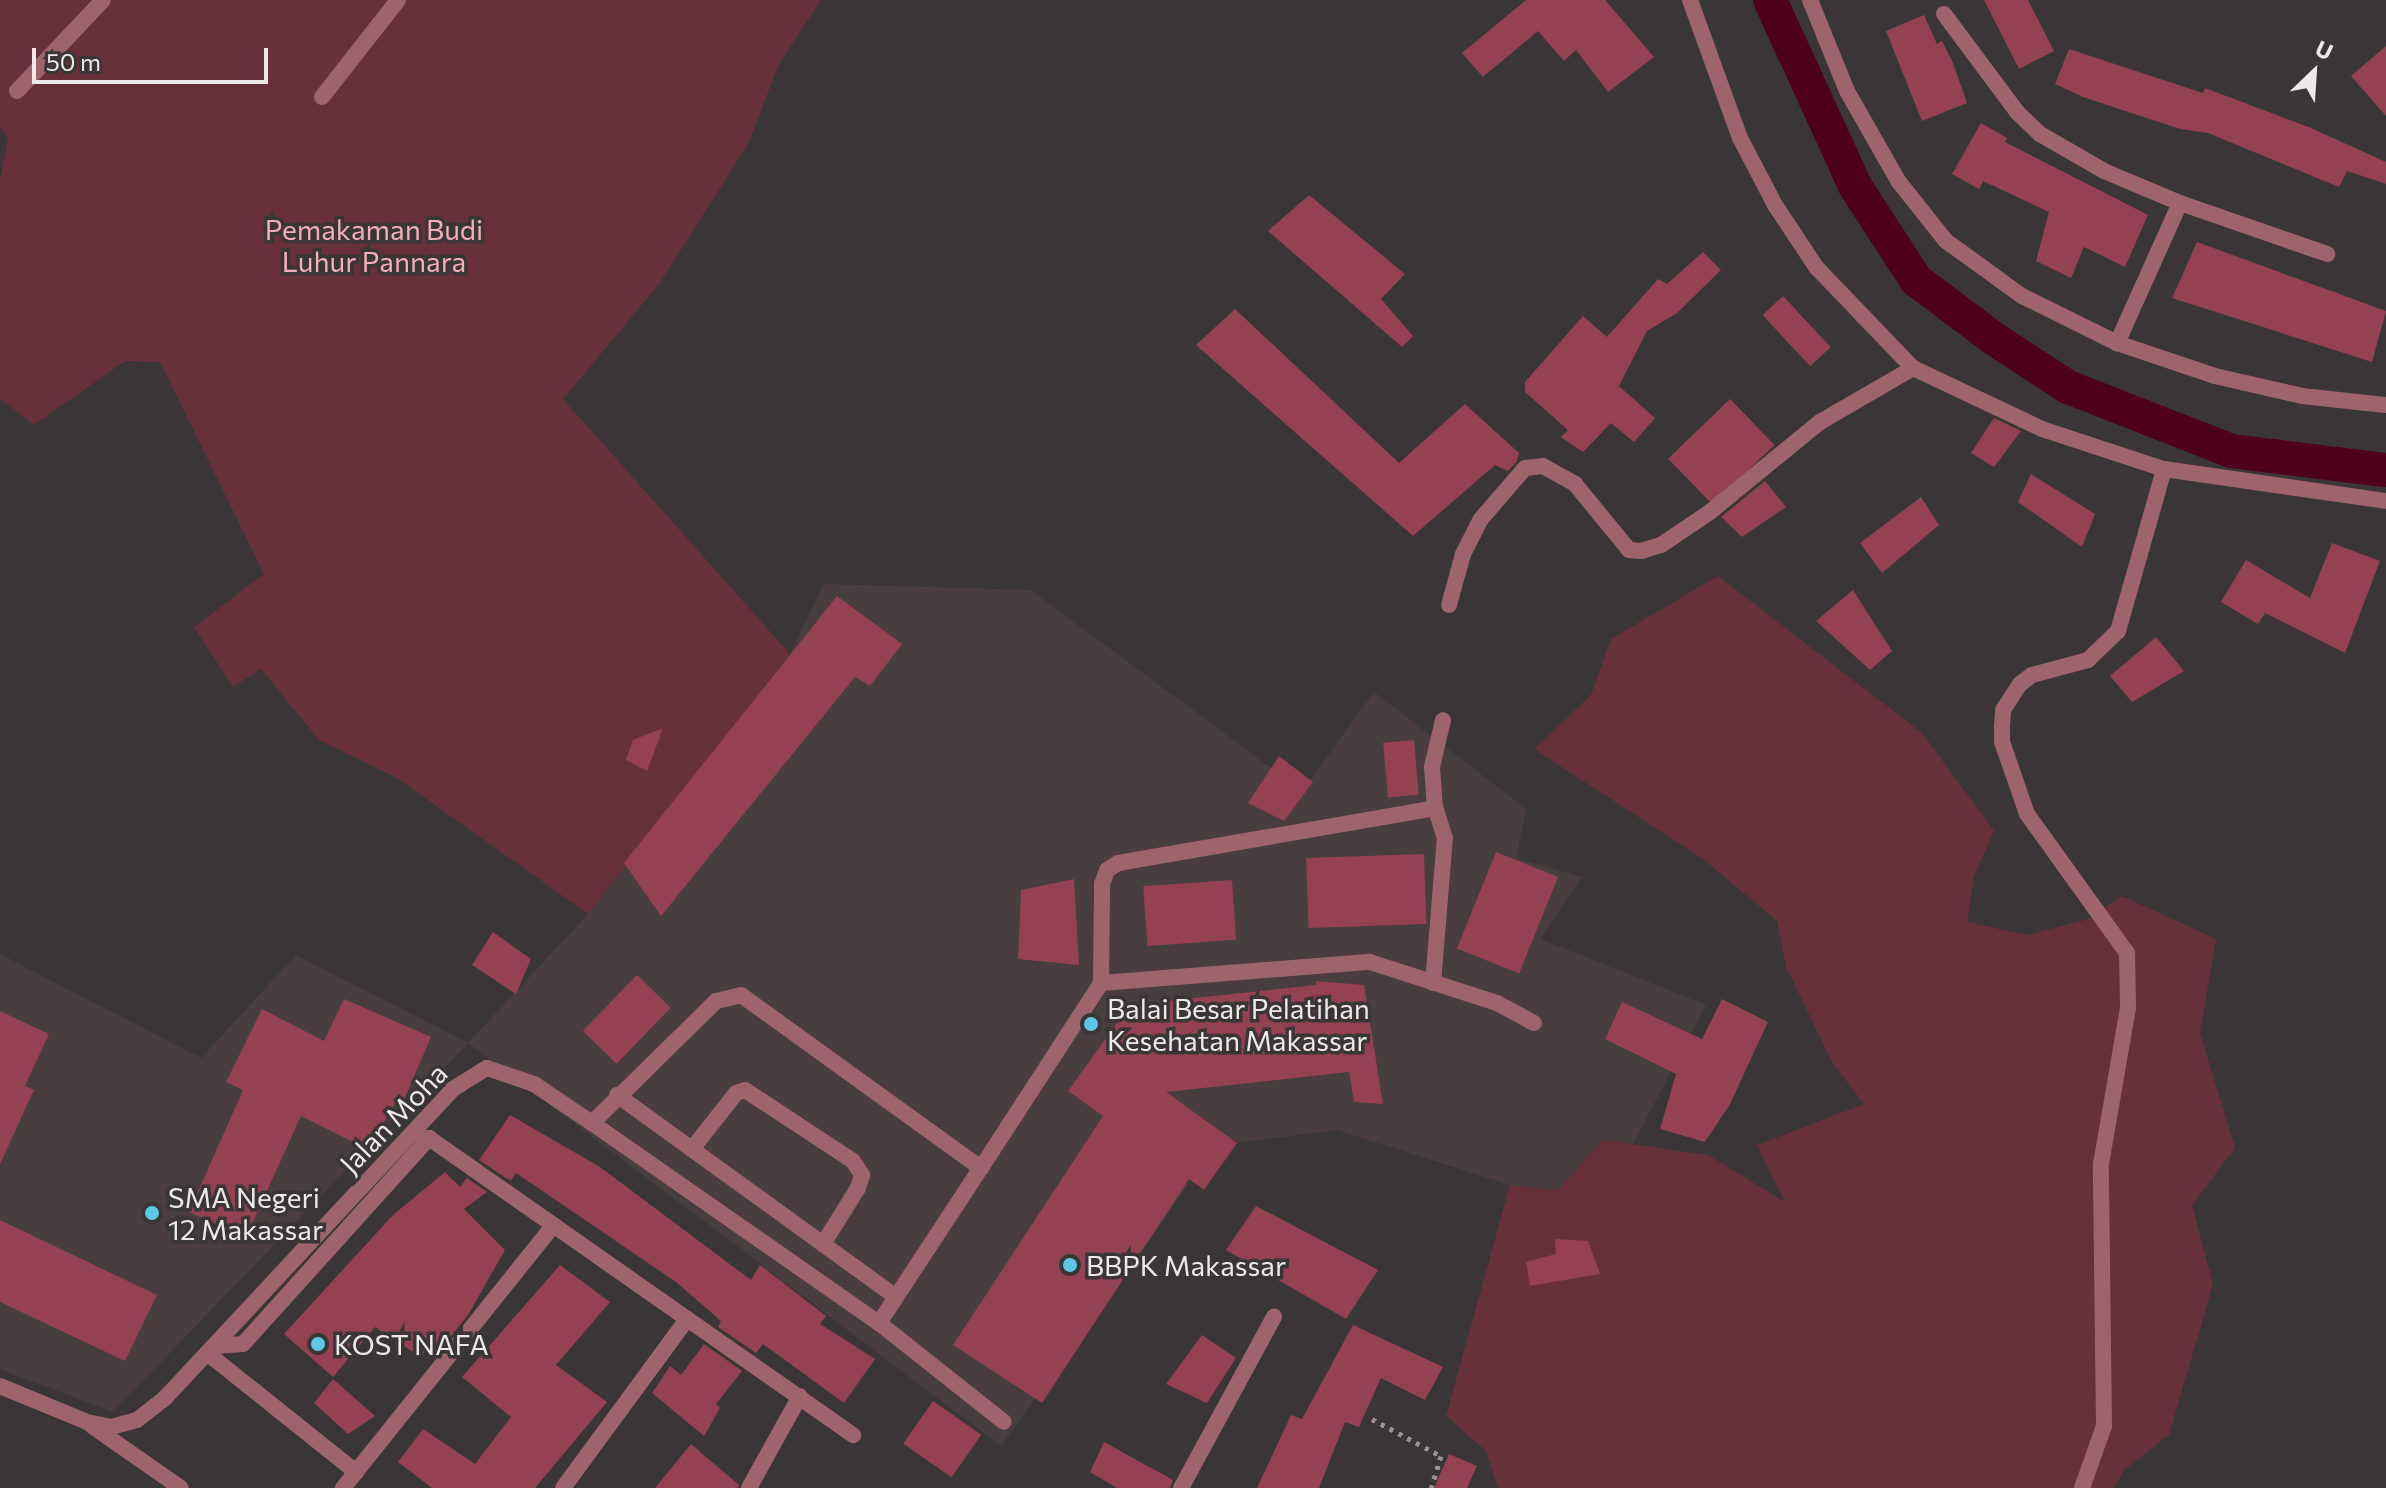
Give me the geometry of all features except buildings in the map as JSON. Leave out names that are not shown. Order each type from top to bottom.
[{"type":"street","points":[[17,91],[103,0]]},
{"type":"street","points":[[322,97],[398,0]]},
{"type":"street","points":[[1690,0],[1740,138],[1775,205],[1816,267],[1913,368],[2042,429],[2164,469],[2386,501]]},
{"type":"street","points":[[1810,0],[1847,91],[1899,182],[1946,241],[2022,296],[2117,343],[2287,392],[2386,405]]},
{"type":"street","points":[[1944,14],[2017,112],[2040,134],[2104,171],[2180,203],[2327,254]]},
{"type":"street","points":[[2117,343],[2180,203]]},
{"type":"street","points":[[1449,605],[1463,554],[1481,519],[1525,468],[1543,466],[1575,484],[1629,550],[1641,551],[1661,545],[1710,512],[1820,422],[1913,368]]},
{"type":"street","points":[[2082,1488],[2104,1426],[2101,1164],[2128,1008],[2127,953],[2027,814],[2002,742],[2003,710],[2020,684],[2032,675],[2088,660],[2118,631],[2164,469]]},
{"type":"street","points":[[1433,983],[1445,838],[1435,808],[1432,767],[1443,720]]},
{"type":"street","points":[[879,1323],[1101,983],[1102,884],[1107,870],[1118,863],[1435,808]]},
{"type":"street","points":[[1101,983],[1370,962],[1497,1003],[1534,1023]]},
{"type":"street","points":[[592,1123],[617,1095],[716,1001],[741,995],[981,1168]]},
{"type":"street","name":"Jalan Moha","points":[[0,1386],[87,1422],[111,1427],[137,1420],[211,1349],[470,1075],[487,1068],[505,1071],[592,1123],[879,1323],[1004,1422]]},
{"type":"street","points":[[692,1149],[736,1093],[745,1090],[853,1161],[862,1175],[858,1188],[823,1244]]},
{"type":"street","points":[[617,1095],[896,1297]]},
{"type":"street","points":[[211,1349],[243,1344],[429,1138],[853,1435]]},
{"type":"street","points":[[343,1488],[554,1225]]},
{"type":"street","points":[[1181,1488],[1274,1317]]},
{"type":"street","points":[[563,1488],[687,1319]]},
{"type":"street","points":[[211,1349],[356,1472]]},
{"type":"street","points":[[749,1488],[800,1396]]},
{"type":"street","points":[[87,1422],[181,1488]]},
{"type":"path","points":[[1372,1419],[1441,1456],[1431,1488]]},
{"type":"shaded area","name":"Balai Besar Pelatihan Kesehatan Makassar","points":[[824,584],[1031,590],[1302,791],[1374,692],[1526,809],[1516,858],[1582,877],[1540,939],[1706,1005],[1633,1144],[1603,1140],[1558,1190],[1510,1185],[1337,1130],[1217,1145],[1001,1446],[468,1043],[588,914],[790,654]]},
{"type":"shaded area","name":"SMA Negeri 12 Makassar","points":[[0,954],[201,1058],[296,955],[468,1043],[113,1412],[0,1369]]},
{"type":"green space","name":"Pemakaman Budi Luhur Pannara","points":[[0,0],[821,0],[779,64],[748,144],[659,284],[563,399],[790,654],[588,914],[397,778],[319,740],[261,669],[233,687],[194,627],[264,574],[160,362],[125,361],[34,425],[0,399],[0,178],[8,139],[0,126]]},
{"type":"green space","points":[[1718,576],[1922,733],[1994,831],[1974,876],[1967,922],[2027,935],[2089,919],[2122,896],[2216,939],[2200,1033],[2235,1148],[2192,1205],[2213,1284],[2169,1435],[2124,1470],[2114,1488],[1498,1488],[1486,1451],[1446,1416],[1510,1185],[1558,1190],[1603,1140],[1708,1155],[1785,1202],[1757,1145],[1864,1104],[1832,1062],[1786,967],[1777,921],[1703,859],[1534,749],[1591,695],[1611,639]]},
{"type":"waterway","points":[[1770,0],[1855,186],[1916,280],[1993,338],[2068,387],[2231,451],[2386,470]]},
{"type":"place","name":"Balai Besar Pelatihan Kesehatan Makassar","points":[[1091,1024]]},
{"type":"place","name":"SMA Negeri 12 Makassar","points":[[152,1213]]},
{"type":"place","name":"BBPK Makassar","points":[[1070,1265]]},
{"type":"place","name":"KOST NAFA","points":[[318,1344]]}]
